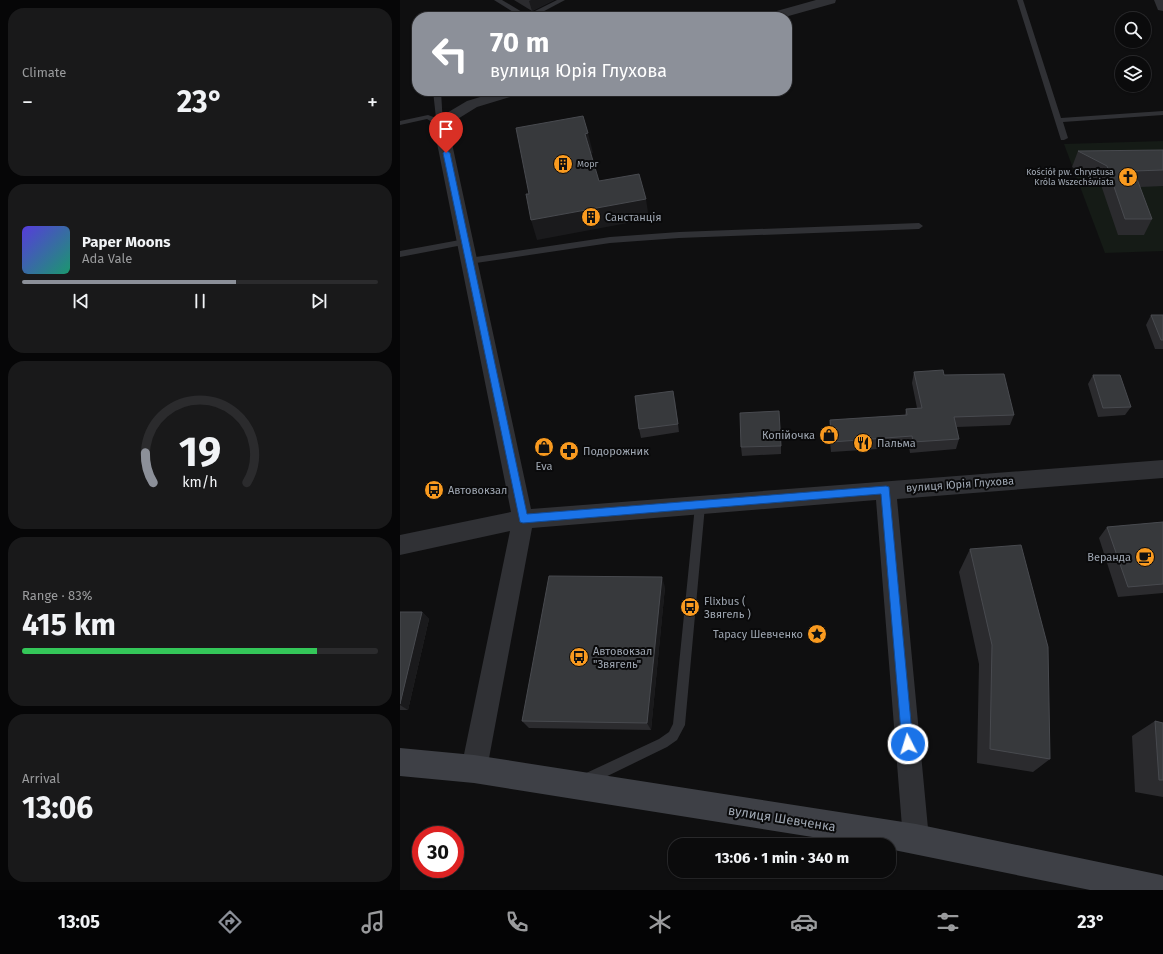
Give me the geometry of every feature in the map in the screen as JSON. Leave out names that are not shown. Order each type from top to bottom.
[{"type":"main road","name":"вулиця Шевченка","points":[[400,762],[474,769],[579,784],[916,840],[1162,890]]},
{"type":"street","points":[[788,12],[830,0]]},
{"type":"street","points":[[1160,0],[1163,7]]},
{"type":"street","points":[[474,769],[523,519],[440,123],[472,104],[498,96]]},
{"type":"street","name":"вулиця Юрія Глухова","points":[[400,545],[523,519],[1163,469]]},
{"type":"street","points":[[886,490],[916,840]]},
{"type":"lane","points":[[497,0],[518,12]]},
{"type":"lane","points":[[537,12],[562,0]]},
{"type":"lane","points":[[1020,0],[1064,138]]},
{"type":"lane","points":[[437,96],[440,123]]},
{"type":"lane","points":[[1058,120],[1163,113]]},
{"type":"lane","points":[[400,123],[428,117],[440,123]]},
{"type":"lane","points":[[469,261],[618,239],[679,235],[920,226]]},
{"type":"lane","points":[[400,254],[465,242]]},
{"type":"lane","points":[[579,784],[663,743],[677,732],[680,725],[700,506]]},
{"type":"shaded area","points":[[1163,141],[1163,251],[1105,253],[1064,144]]},
{"type":"building","points":[[583,116],[588,133],[585,134],[599,181],[639,174],[646,199],[531,220],[526,194],[529,194],[516,128]]},
{"type":"building","points":[[1163,150],[1163,170],[1134,171],[1152,219],[1125,219],[1107,166],[1078,151]]},
{"type":"building","points":[[1151,315],[1163,315],[1163,340],[1161,340]]},
{"type":"building","points":[[943,370],[944,375],[1004,374],[1014,415],[954,417],[959,439],[913,442],[912,436],[832,442],[830,420],[907,415],[906,409],[922,408],[914,372]]},
{"type":"building","points":[[1093,375],[1120,375],[1131,407],[1103,408]]},
{"type":"building","points":[[673,391],[678,424],[639,429],[635,396]]},
{"type":"building","points":[[779,411],[781,446],[741,447],[740,413]]},
{"type":"building","points":[[1163,522],[1163,584],[1128,587],[1107,527]]},
{"type":"building","points":[[1021,545],[1048,647],[1050,759],[990,749],[992,645],[970,549]]},
{"type":"building","points":[[549,576],[662,577],[647,723],[522,721]]},
{"type":"building","points":[[400,612],[422,612],[400,704]]},
{"type":"building","points":[[1155,721],[1163,723],[1163,780],[1159,780]]},
{"type":"place","name":"Морг","points":[[563,164]]},
{"type":"place","name":"Kościół pw. Chrystusa Króla Wszechświata","points":[[1128,177]]},
{"type":"place","name":"Санстанція","points":[[591,217]]},
{"type":"place","name":"Копійочка","points":[[829,435]]},
{"type":"place","name":"Пальма","points":[[863,443]]},
{"type":"place","name":"Eva","points":[[544,447]]},
{"type":"place","name":"Подорожник","points":[[569,451]]},
{"type":"place","name":"Автовокзал","points":[[434,490]]},
{"type":"place","name":"Веранда","points":[[1145,557]]},
{"type":"place","name":"Flixbus ( Звягель )","points":[[690,607]]},
{"type":"place","name":"Тарасу Шевченко","points":[[817,634]]},
{"type":"place","name":"Автовокзал \"Звягель\"","points":[[579,657]]},
{"type":"route","points":[[446,153],[523,519],[886,490],[908,744]]}]
